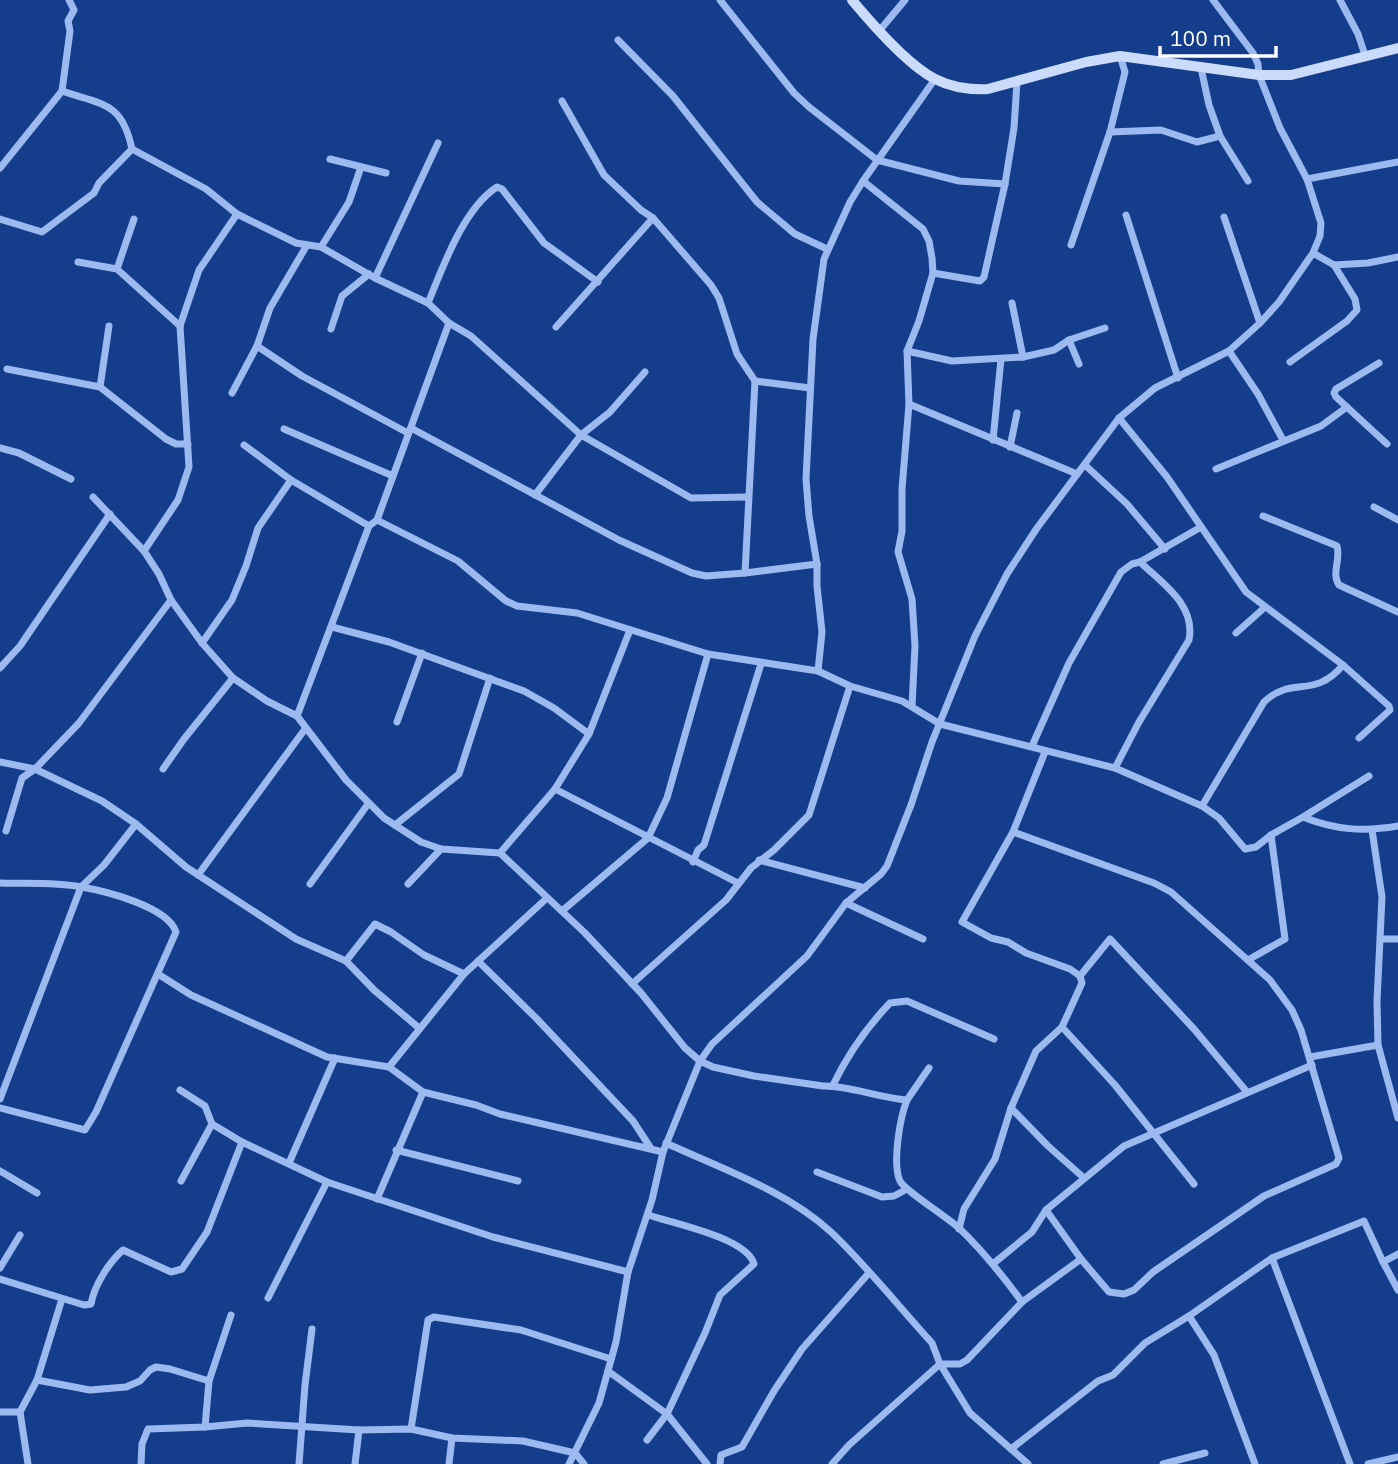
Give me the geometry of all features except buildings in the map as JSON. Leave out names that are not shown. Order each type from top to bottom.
[{"type":"street","points":[[0,168],[62,91],[70,31],[68,21],[74,10],[69,0]]},
{"type":"street","points":[[720,0],[794,93],[877,160],[959,181],[1005,184]]},
{"type":"street","points":[[852,0],[913,64],[935,79],[976,90],[1120,56],[1259,75],[1291,75],[1398,48]]},
{"type":"street","points":[[880,30],[905,0]]},
{"type":"street","points":[[569,1464],[599,1403],[611,1359],[628,1272],[648,1215],[663,1152],[700,1061],[712,1044],[807,956],[846,902],[887,866],[975,636],[1006,574],[1119,418],[1148,393],[1229,351],[1279,302],[1313,253],[1321,236],[1321,223],[1307,179],[1280,128],[1259,75],[1258,64],[1213,0]]},
{"type":"street","points":[[1340,0],[1358,34],[1365,55]]},
{"type":"street","points":[[618,40],[673,96],[763,208],[795,234],[827,249]]},
{"type":"street","points":[[1071,245],[1110,132],[1125,72],[1120,56]]},
{"type":"street","points":[[1201,68],[1209,105],[1220,136],[1248,181]]},
{"type":"street","points":[[817,671],[822,632],[806,479],[817,306],[827,249],[863,181],[935,79]]},
{"type":"street","points":[[933,273],[981,281],[1005,184],[1014,128],[1017,82]]},
{"type":"street","points":[[62,91],[114,111],[128,128],[132,149]]},
{"type":"street","points":[[562,101],[604,175],[653,218],[715,292],[737,354],[755,381],[745,573]]},
{"type":"street","points":[[1110,132],[1161,130],[1197,142],[1220,136]]},
{"type":"street","points":[[331,329],[342,296],[372,276],[438,143]]},
{"type":"street","points":[[132,149],[206,189],[237,214],[296,243],[321,247],[428,303],[449,323],[471,336],[581,435],[691,498],[748,497]]},
{"type":"street","points":[[0,219],[42,232],[94,192],[132,149]]},
{"type":"street","points":[[330,159],[386,173]]},
{"type":"street","points":[[1307,179],[1398,162]]},
{"type":"street","points":[[321,247],[349,202],[362,167]]},
{"type":"street","points":[[863,181],[922,229],[929,241],[933,273],[907,351],[909,404],[902,489],[902,531],[898,552],[912,599],[915,646],[912,706]]},
{"type":"street","points":[[428,303],[452,247],[479,203],[497,187],[502,189],[544,243],[598,282]]},
{"type":"street","points":[[144,551],[178,500],[188,467],[180,326],[199,270],[237,214]]},
{"type":"street","points":[[1126,215],[1178,378]]},
{"type":"street","points":[[1224,217],[1260,323]]},
{"type":"street","points":[[556,327],[653,218]]},
{"type":"street","points":[[117,269],[134,219]]},
{"type":"street","points":[[232,393],[257,346],[270,308],[307,245]]},
{"type":"street","points":[[1290,362],[1348,321],[1357,310],[1355,299],[1334,265],[1313,253]]},
{"type":"street","points":[[1334,265],[1368,263],[1398,257]]},
{"type":"street","points":[[78,262],[117,269],[180,326]]},
{"type":"street","points":[[1012,303],[1023,357]]},
{"type":"street","points":[[297,716],[369,526],[377,520],[449,323]]},
{"type":"street","points":[[100,387],[108,326]]},
{"type":"street","points":[[907,351],[952,361],[1023,357],[1054,350],[1069,340],[1105,328]]},
{"type":"street","points":[[1069,340],[1079,364]]},
{"type":"street","points":[[257,346],[302,376],[681,570],[706,576],[817,564]]},
{"type":"street","points":[[1229,351],[1258,394],[1283,440]]},
{"type":"street","points":[[993,440],[1000,359]]},
{"type":"street","points":[[1379,363],[1336,389],[1336,397],[1387,444]]},
{"type":"street","points":[[7,369],[100,387],[166,439],[176,444],[188,444]]},
{"type":"street","points":[[535,495],[581,435],[610,412],[645,372]]},
{"type":"street","points":[[755,381],[810,388]]},
{"type":"street","points":[[909,404],[1077,474]]},
{"type":"street","points":[[1216,469],[1321,426],[1347,407]]},
{"type":"street","points":[[1010,447],[1017,413]]},
{"type":"street","points":[[1119,418],[1167,477],[1240,586],[1264,608],[1343,665],[1387,703],[1391,710],[1359,738]]},
{"type":"street","points":[[284,429],[393,476]]},
{"type":"street","points":[[244,445],[291,481],[369,526]]},
{"type":"street","points":[[0,448],[19,453],[71,479]]},
{"type":"street","points":[[1084,465],[1127,504],[1165,549]]},
{"type":"street","points":[[202,643],[232,600],[258,528],[291,481]]},
{"type":"street","points":[[93,497],[144,551],[171,600],[202,643],[233,678],[267,701],[297,716],[368,804],[421,842],[441,849],[500,853],[562,911],[632,984],[685,1048],[700,1061],[713,1067],[769,1079],[833,1085],[882,1098],[907,1100]]},
{"type":"street","points":[[1374,508],[1398,520]]},
{"type":"street","points":[[0,668],[20,646],[110,514]]},
{"type":"street","points":[[1263,516],[1337,546],[1339,557],[1335,578],[1339,585],[1398,611]]},
{"type":"street","points":[[377,520],[458,561],[506,601],[532,609],[577,613],[708,654],[817,671],[850,686],[902,701],[940,724],[979,736],[1032,746],[1045,752],[1115,768],[1202,806],[1219,818],[1245,849],[1256,847],[1270,835],[1369,776]]},
{"type":"street","points":[[1032,746],[1069,663],[1121,572],[1201,527]]},
{"type":"street","points":[[1115,768],[1139,722],[1189,640],[1191,629],[1184,604],[1140,562]]},
{"type":"street","points":[[6,831],[22,778],[35,769],[79,723],[171,600]]},
{"type":"street","points":[[1236,633],[1264,608]]},
{"type":"street","points":[[332,627],[422,653],[490,678],[538,698],[589,734]]},
{"type":"street","points":[[500,853],[555,789],[589,734],[630,631]]},
{"type":"street","points":[[397,722],[422,653]]},
{"type":"street","points":[[562,911],[648,838],[667,798],[708,654]]},
{"type":"street","points":[[693,862],[698,850],[704,845],[761,664]]},
{"type":"street","points":[[1202,806],[1264,702],[1273,693],[1285,688],[1313,687],[1328,680],[1343,665]]},
{"type":"street","points":[[163,769],[233,678]]},
{"type":"street","points":[[395,825],[459,774],[490,678]]},
{"type":"street","points":[[632,984],[726,900],[760,860],[774,850],[809,815],[850,686]]},
{"type":"street","points":[[198,875],[306,729]]},
{"type":"street","points":[[959,1229],[964,1209],[995,1159],[1011,1108],[1036,1051],[1062,1027],[1082,983],[1080,976],[1070,969],[990,938],[962,922],[1013,832],[1045,752]]},
{"type":"street","points":[[0,762],[35,769],[102,801],[136,824],[198,875],[296,939],[346,961],[374,990],[419,1028]]},
{"type":"street","points":[[555,789],[738,883]]},
{"type":"street","points":[[310,884],[368,804]]},
{"type":"street","points":[[1303,817],[1342,830],[1372,830],[1398,826]]},
{"type":"street","points":[[0,1099],[81,887],[104,865],[136,824]]},
{"type":"street","points":[[1372,830],[1382,897],[1377,1001],[1378,1045],[1398,1118]]},
{"type":"street","points":[[1013,832],[1163,887],[1280,991],[1301,1030],[1339,1158],[1336,1164],[1264,1196],[1153,1272],[1134,1290],[1124,1294],[1109,1292],[1046,1210]]},
{"type":"street","points":[[1248,960],[1285,939],[1270,835]]},
{"type":"street","points":[[408,884],[441,849]]},
{"type":"street","points":[[760,860],[865,888]]},
{"type":"street","points":[[0,883],[81,887],[146,905],[174,926],[175,936],[96,1112],[85,1130],[0,1108]]},
{"type":"street","points":[[389,1067],[464,974],[547,898]]},
{"type":"street","points":[[846,902],[923,939]]},
{"type":"street","points":[[346,961],[375,924],[424,955],[464,974]]},
{"type":"street","points":[[1080,976],[1110,939],[1194,1029],[1247,1092]]},
{"type":"street","points":[[1381,939],[1398,939]]},
{"type":"street","points":[[478,961],[633,1121],[650,1148]]},
{"type":"street","points":[[158,974],[191,995],[327,1057],[389,1067],[423,1092],[500,1114],[663,1152]]},
{"type":"street","points":[[833,1085],[847,1055],[890,1003],[907,1001],[994,1039]]},
{"type":"street","points":[[1062,1027],[1115,1085],[1194,1184]]},
{"type":"street","points":[[994,1263],[1032,1232],[1046,1210],[1124,1146],[1311,1061],[1378,1045]]},
{"type":"street","points":[[289,1163],[335,1058]]},
{"type":"street","points":[[929,1068],[902,1112],[897,1163],[900,1180],[907,1189],[939,1211],[994,1263],[1022,1302]]},
{"type":"street","points":[[180,1090],[205,1106],[212,1124],[242,1142],[327,1182],[493,1237],[628,1272]]},
{"type":"street","points":[[377,1199],[423,1092]]},
{"type":"street","points":[[1011,1108],[1084,1178]]},
{"type":"street","points":[[181,1181],[212,1124]]},
{"type":"street","points":[[0,1279],[78,1304],[91,1304],[93,1294],[115,1258],[123,1251],[171,1272],[182,1269],[207,1232],[242,1142]]},
{"type":"street","points":[[666,1143],[743,1176],[803,1211],[830,1232],[932,1343],[940,1364],[970,1413],[1028,1464]]},
{"type":"street","points":[[396,1150],[518,1181]]},
{"type":"street","points":[[0,1171],[37,1192]]},
{"type":"street","points":[[817,1172],[882,1196],[894,1196],[907,1189]]},
{"type":"street","points":[[268,1298],[327,1182]]},
{"type":"street","points":[[648,1215],[735,1244],[754,1264],[720,1295],[667,1414],[648,1440]]},
{"type":"street","points":[[1011,1449],[1098,1381],[1113,1375],[1145,1343],[1272,1258],[1364,1222],[1398,1290]]},
{"type":"street","points":[[0,1268],[20,1235]]},
{"type":"street","points":[[1383,1262],[1398,1254]]},
{"type":"street","points":[[1272,1258],[1350,1464]]},
{"type":"street","points":[[832,1464],[849,1444],[940,1364],[960,1364],[967,1360],[1022,1302],[1081,1259]]},
{"type":"street","points":[[720,1464],[721,1455],[743,1447],[774,1391],[803,1349],[869,1274]]},
{"type":"street","points":[[28,1464],[20,1412],[37,1380],[62,1299]]},
{"type":"street","points":[[205,1427],[209,1381],[231,1315]]},
{"type":"street","points":[[1189,1316],[1214,1355],[1255,1464]]},
{"type":"street","points":[[411,1429],[428,1320],[434,1317],[521,1330],[611,1359]]},
{"type":"street","points":[[299,1464],[312,1329]]},
{"type":"street","points":[[37,1380],[90,1390],[126,1387],[140,1381],[156,1367],[209,1381]]},
{"type":"street","points":[[608,1371],[667,1414],[707,1464]]},
{"type":"street","points":[[0,1412],[20,1412]]},
{"type":"street","points":[[141,1464],[142,1444],[148,1429],[247,1423],[301,1428],[411,1429],[452,1438],[523,1441],[575,1453],[584,1464]]},
{"type":"street","points":[[355,1464],[359,1430]]},
{"type":"street","points":[[449,1464],[452,1438]]},
{"type":"street","points":[[1163,1464],[1205,1453]]},
{"type":"street","points":[[1368,1464],[1398,1457]]}]
